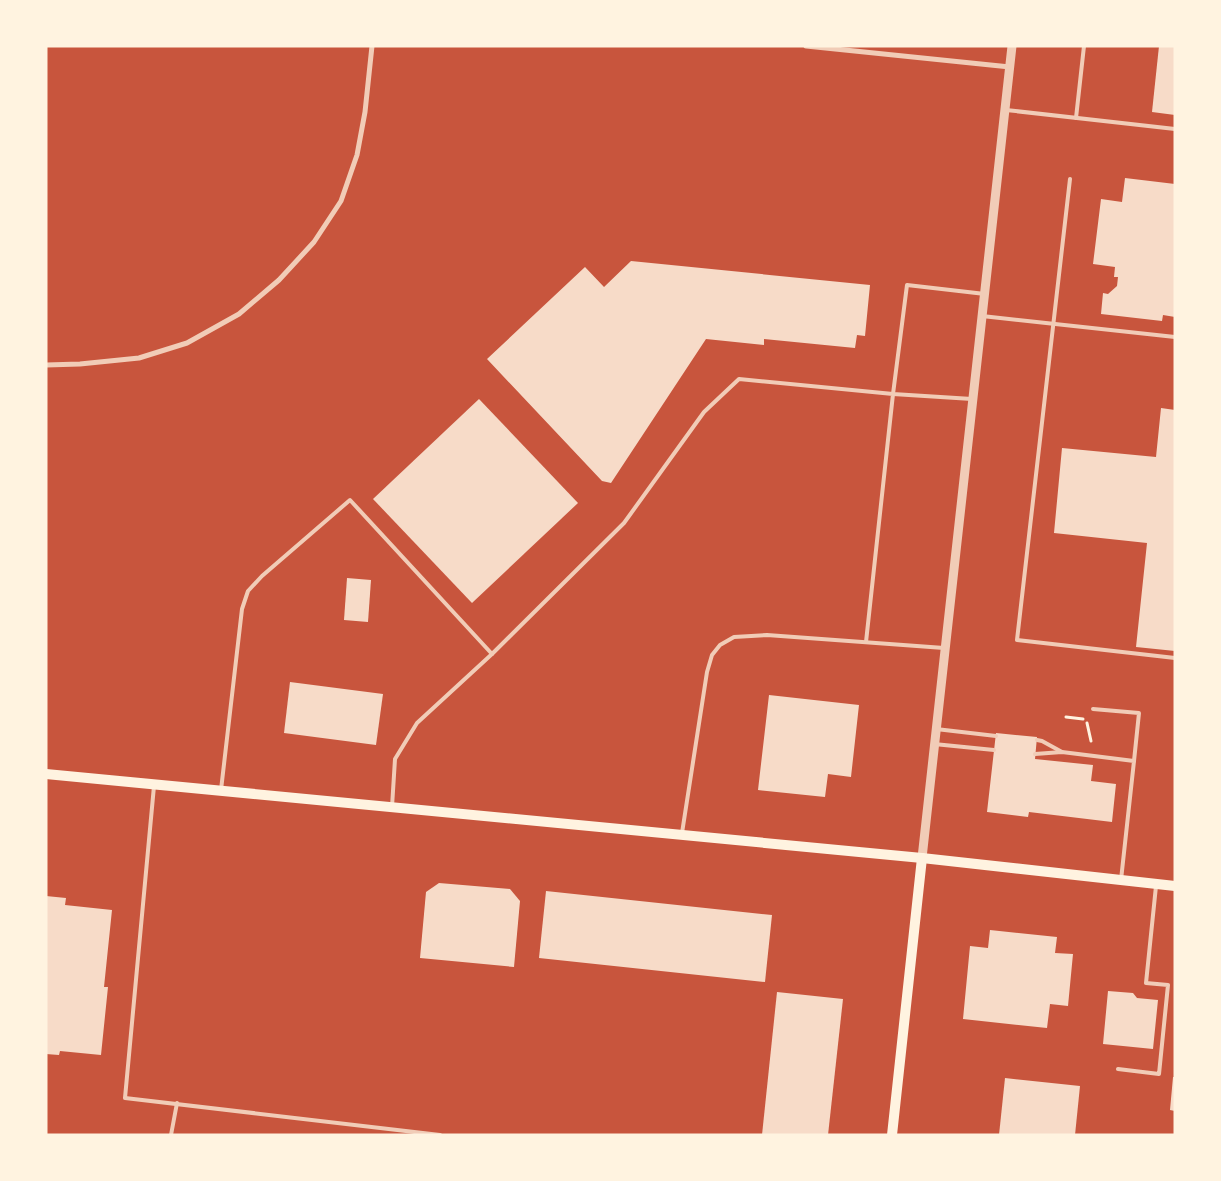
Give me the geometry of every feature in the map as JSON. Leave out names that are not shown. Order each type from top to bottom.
[{"type":"main road","points":[[46,774],[154,786],[922,858],[1175,886]]},
{"type":"main road","points":[[892,1135],[922,858]]},
{"type":"street","points":[[46,365],[80,364],[139,358],[187,343],[239,314],[279,280],[314,242],[341,201],[357,155],[365,112],[372,46]]},
{"type":"street","points":[[806,46],[1010,67]]},
{"type":"street","points":[[922,858],[1012,46]]},
{"type":"lane","points":[[1076,118],[1084,46]]},
{"type":"lane","points":[[1005,110],[1175,129]]},
{"type":"lane","points":[[1070,179],[1017,640],[1175,658]]},
{"type":"lane","points":[[866,642],[907,285],[984,294]]},
{"type":"lane","points":[[982,316],[1175,336]]},
{"type":"lane","points":[[392,808],[395,759],[417,723],[492,654],[624,523],[704,412],[739,379],[973,400]]},
{"type":"lane","points":[[221,792],[239,625],[248,591],[262,576],[350,500],[492,654]]},
{"type":"lane","points":[[681,835],[706,672],[712,655],[720,645],[734,637],[766,635],[945,648]]},
{"type":"lane","points":[[1093,709],[1138,713],[1121,880]]},
{"type":"lane","points":[[936,729],[996,736]]},
{"type":"lane","points":[[1037,740],[1062,752]]},
{"type":"lane","points":[[934,744],[994,750]]},
{"type":"lane","points":[[1035,754],[1062,752],[1134,761]]},
{"type":"lane","points":[[154,786],[124,1098],[440,1135]]},
{"type":"lane","points":[[1118,1069],[1159,1074],[1168,985],[1146,983],[1157,884]]},
{"type":"lane","points":[[170,1135],[177,1103]]},
{"type":"path","points":[[1066,717],[1087,720],[1094,756]]},
{"type":"building","points":[[1159,46],[1175,46],[1175,115],[1152,112]]},
{"type":"building","points":[[1125,178],[1175,184],[1175,317],[1163,315],[1162,321],[1101,314],[1103,293],[1108,294],[1117,286],[1118,277],[1114,277],[1115,267],[1093,264],[1101,199],[1122,202]]},
{"type":"building","points":[[631,261],[870,285],[865,336],[857,335],[855,348],[764,339],[764,345],[706,339],[611,483],[602,481],[487,359],[585,267],[604,287]]},
{"type":"building","points":[[479,399],[578,503],[472,603],[373,499]]},
{"type":"building","points":[[1161,408],[1175,410],[1175,651],[1136,647],[1147,543],[1054,533],[1062,448],[1156,457]]},
{"type":"building","points":[[347,578],[371,580],[368,622],[344,620]]},
{"type":"building","points":[[290,682],[383,694],[376,745],[284,733]]},
{"type":"building","points":[[769,695],[859,705],[851,777],[828,774],[825,797],[758,790]]},
{"type":"building","points":[[996,733],[1037,737],[1035,759],[1093,765],[1091,781],[1116,784],[1112,822],[1029,812],[1028,817],[987,812]]},
{"type":"building","points":[[439,883],[510,889],[520,901],[514,967],[420,958],[426,892]]},
{"type":"building","points":[[546,891],[772,915],[765,982],[539,958]]},
{"type":"building","points":[[46,896],[66,898],[65,905],[112,910],[104,987],[108,987],[101,1055],[60,1051],[59,1055],[46,1054]]},
{"type":"building","points":[[990,930],[1057,937],[1055,953],[1073,954],[1068,1006],[1050,1004],[1047,1028],[963,1019],[970,946],[988,948]]},
{"type":"building","points":[[1108,991],[1133,993],[1137,998],[1158,1000],[1153,1049],[1103,1044]]},
{"type":"building","points":[[777,992],[843,999],[828,1135],[762,1135]]},
{"type":"building","points":[[1173,1077],[1175,1077],[1175,1111],[1170,1110]]},
{"type":"building","points":[[1005,1078],[1080,1086],[1075,1135],[999,1135]]}]
